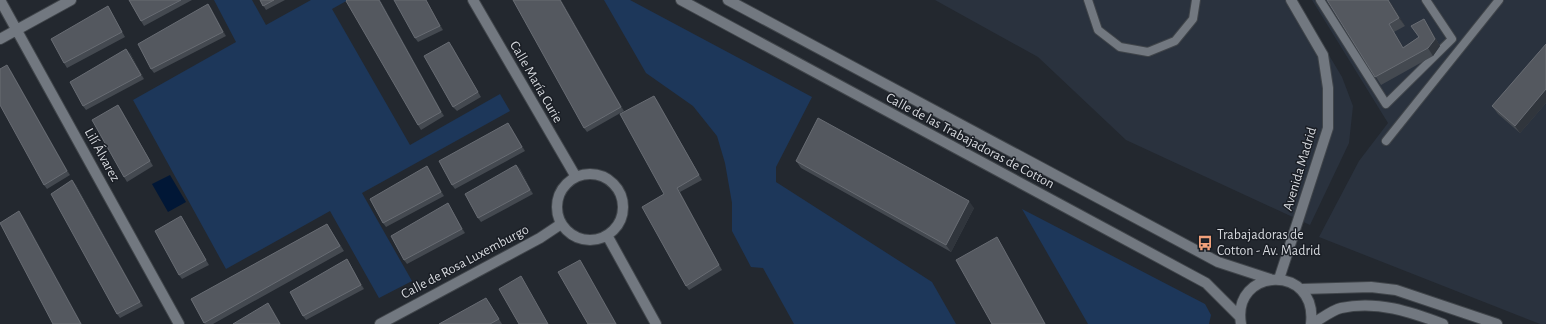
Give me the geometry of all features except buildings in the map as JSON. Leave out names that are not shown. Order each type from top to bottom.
[{"type":"street","name":"Lilí Álvarez","points":[[0,0],[179,324]]},
{"type":"street","points":[[0,39],[71,0]]},
{"type":"street","name":"Calle María Curie","points":[[473,0],[576,177]]},
{"type":"street","name":"Calle de las Trabajadoras de Cotton","points":[[681,0],[1206,283],[1240,321]]},
{"type":"street","name":"Calle de las Trabajadoras de Cotton","points":[[728,0],[1218,262],[1295,284],[1302,290]]},
{"type":"street","name":"Avenida Madrid","points":[[1274,279],[1328,128],[1328,88],[1323,55],[1291,0]]},
{"type":"street","points":[[590,174],[601,176],[611,181],[619,190],[624,204],[623,215],[618,226],[608,237],[594,241],[580,239],[569,233],[561,224],[557,202],[566,184],[576,177],[590,174]]},
{"type":"street","name":"Calle de Rosa Luxemburgo","points":[[380,324],[540,238],[561,224]]},
{"type":"street","points":[[608,237],[656,324]]},
{"type":"street","points":[[1240,321],[1241,306],[1252,288],[1260,282],[1274,279]]},
{"type":"street","points":[[1443,324],[1393,307],[1370,306],[1340,308],[1312,324],[1311,306],[1302,290],[1371,287],[1396,290],[1497,324]]},
{"type":"lane","points":[[1088,0],[1098,30],[1120,47],[1148,52],[1175,41],[1193,19],[1196,0]]},
{"type":"lane","points":[[1320,0],[1386,104],[1452,39],[1426,0]]},
{"type":"lane","points":[[1386,141],[1499,0]]},
{"type":"shaded area","points":[[214,0],[252,0],[266,25],[311,0],[348,0],[332,9],[410,145],[500,94],[510,111],[362,193],[412,281],[379,298],[330,211],[226,269],[133,100],[236,42]]},
{"type":"shaded area","points":[[604,0],[630,0],[812,97],[776,167],[776,182],[932,282],[956,324],[794,324],[763,268],[751,267],[732,231],[732,203],[725,163],[717,136],[693,106],[646,73]]},
{"type":"shaded area","points":[[935,0],[1296,0],[1342,77],[1353,106],[1349,143],[1310,225],[1126,140],[1038,57]]},
{"type":"shaded area","points":[[1312,0],[1546,0],[1546,324],[1540,324],[1319,237],[1359,161],[1388,123]]},
{"type":"shaded area","points":[[170,175],[186,202],[168,212],[152,184]]},
{"type":"shaded area","points":[[1022,209],[1205,304],[1211,315],[1209,324],[1088,324]]},
{"type":"place","name":"Trabajadoras de Cotton - Av. Madrid","points":[[1205,243]]}]
